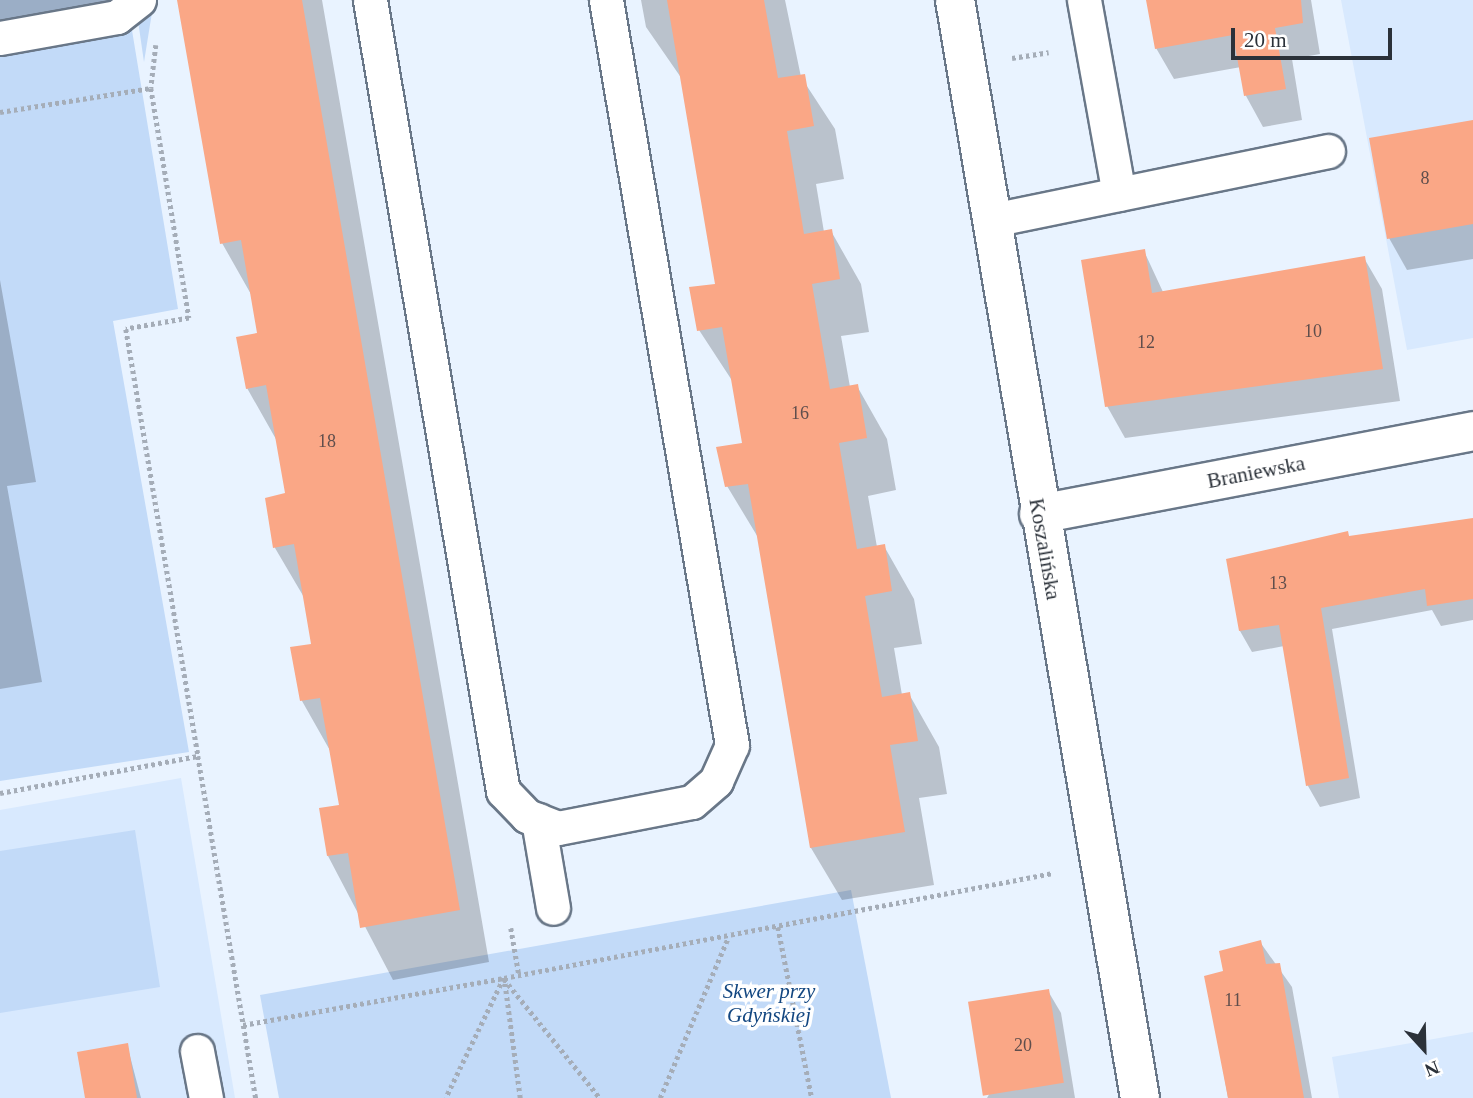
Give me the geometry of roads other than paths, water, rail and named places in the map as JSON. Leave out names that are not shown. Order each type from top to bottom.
[{"type":"street","name":"Koszalińska","points":[[955,0],[1039,514],[1140,1098]]},
{"type":"street","name":"Braniewska","points":[[1039,514],[1473,431]]},
{"type":"lane","points":[[0,38],[117,17],[139,0]]},
{"type":"lane","points":[[370,0],[502,791],[538,820],[558,828],[692,802],[716,781],[732,745],[606,0]]},
{"type":"lane","points":[[1084,0],[1119,194]]},
{"type":"lane","points":[[992,220],[1328,151]]},
{"type":"lane","points":[[538,820],[553,908]]},
{"type":"lane","points":[[197,1051],[206,1098]]},
{"type":"park label","name":"Skwer przy Gdyńskiej","points":[[769,1003]]}]
